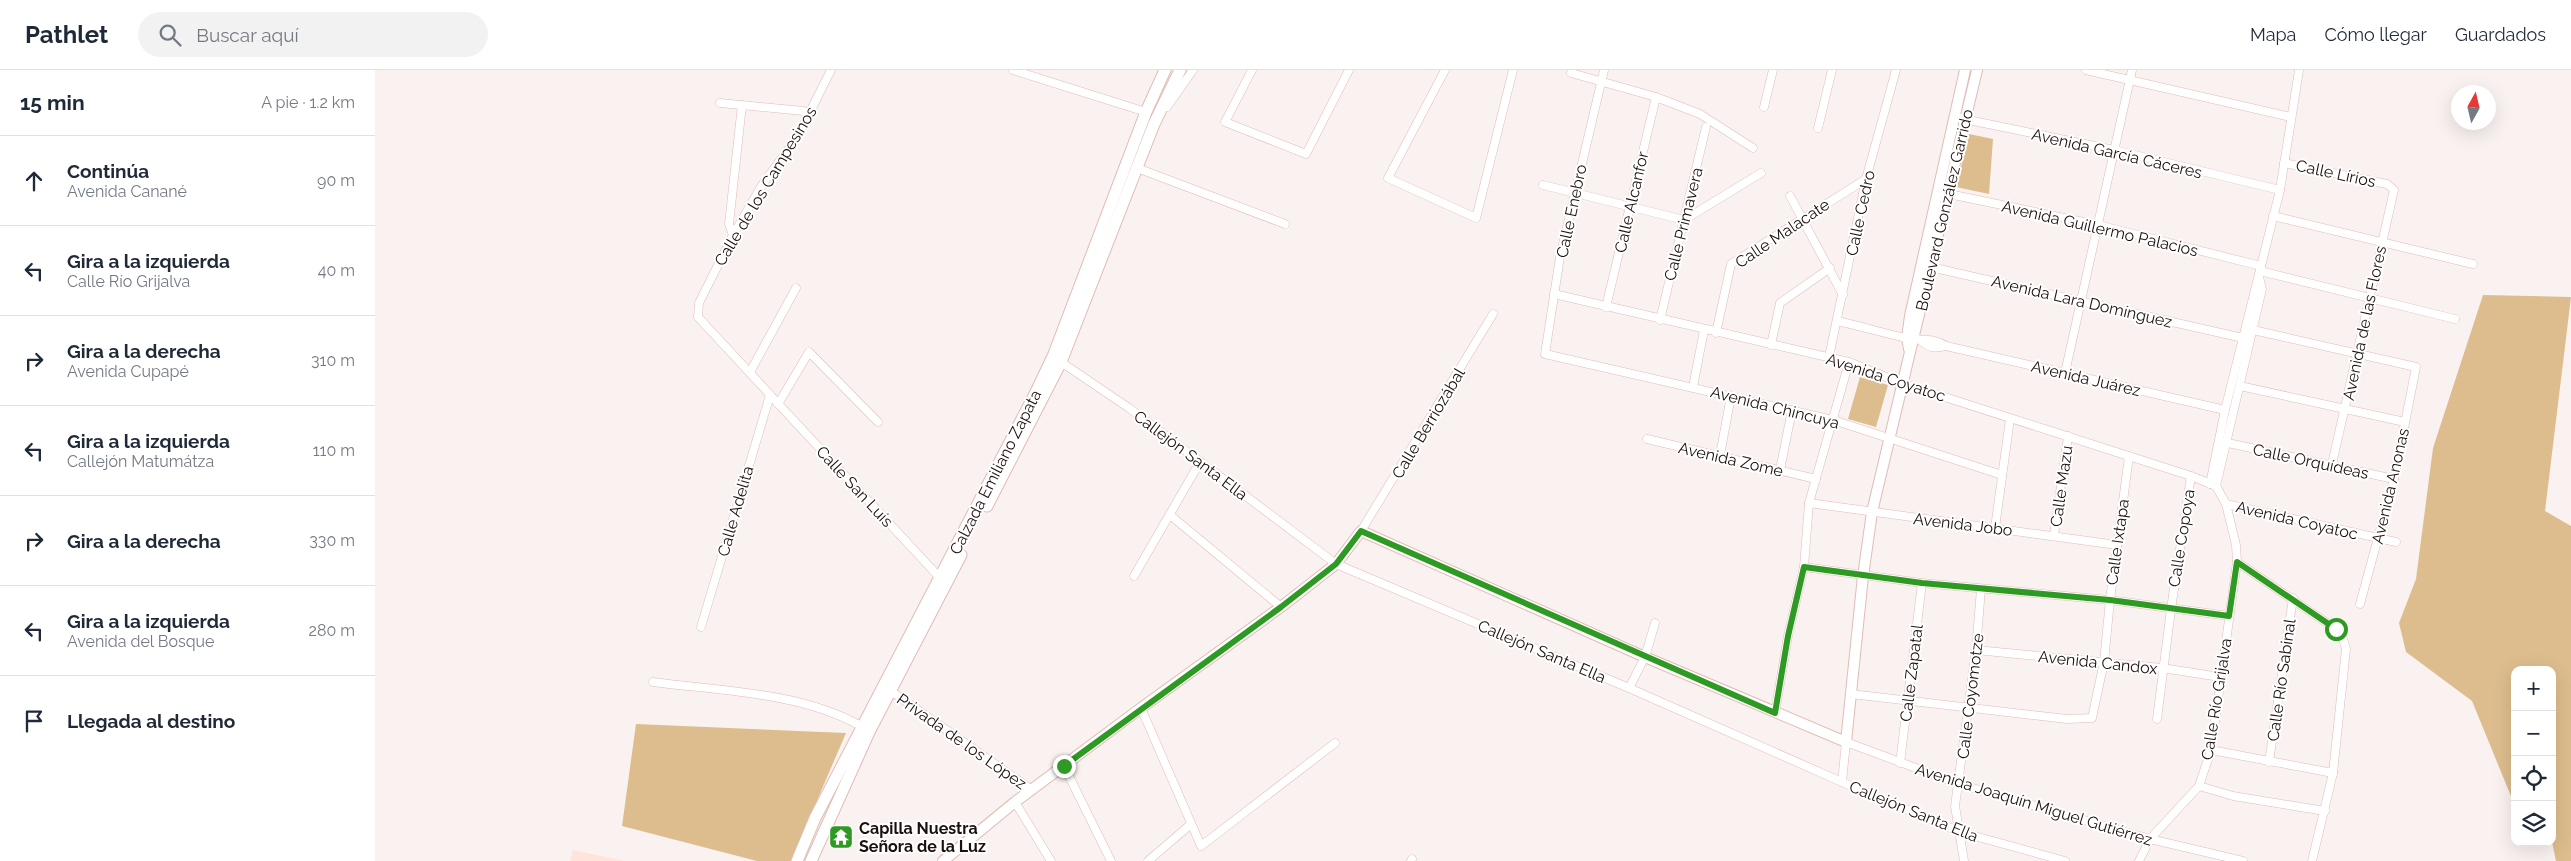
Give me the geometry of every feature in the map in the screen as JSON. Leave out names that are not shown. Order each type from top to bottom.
[{"type":"main road","name":"Calzada Emiliano Zapata","points":[[797,861],[815,818],[861,726],[933,600],[1040,395],[1147,112],[1165,70]]},
{"type":"main road","name":"Calzada Emiliano Zapata","points":[[811,861],[865,740],[891,691],[933,600],[940,578],[1040,395],[1061,362],[1154,124],[1180,70]]},
{"type":"street","name":"Calle de los Campesinos","points":[[770,395],[698,317],[699,303],[733,235],[762,185],[798,136],[831,70]]},
{"type":"street","points":[[1013,70],[1147,112]]},
{"type":"street","points":[[1154,124],[1193,70]]},
{"type":"street","points":[[1252,70],[1225,122],[1306,154],[1349,70]]},
{"type":"street","points":[[1445,70],[1388,178],[1476,218],[1513,70]]},
{"type":"street","name":"Calle Enebro","points":[[1545,354],[1554,294],[1574,194],[1604,70]]},
{"type":"street","points":[[1764,107],[1773,70]]},
{"type":"street","points":[[1818,128],[1832,70]]},
{"type":"street","name":"Calle Cedro","points":[[1829,357],[1866,178],[1896,70]]},
{"type":"street","name":"Boulevard González Garrido","points":[[1943,193],[1954,118],[1965,70]]},
{"type":"street","name":"Boulevard González Garrido","points":[[1842,782],[1863,576],[1872,512],[1909,349],[1914,339],[1926,266],[1943,193],[1965,120],[1977,70]]},
{"type":"street","points":[[2085,70],[2291,117]]},
{"type":"street","points":[[2065,373],[2133,70]]},
{"type":"street","points":[[2213,485],[2225,410],[2280,190],[2299,70]]},
{"type":"street","points":[[1571,73],[1656,96],[1700,114],[1753,148]]},
{"type":"street","name":"Calle Alcanfor","points":[[1606,307],[1656,96]]},
{"type":"street","points":[[720,104],[804,110],[810,114]]},
{"type":"street","points":[[733,235],[729,224],[742,105]]},
{"type":"street","name":"Avenida García Cáceres","points":[[1954,118],[2114,150],[2280,190]]},
{"type":"street","name":"Calle Primavera","points":[[1660,320],[1706,127]]},
{"type":"street","name":"Calle Lírios","points":[[2285,163],[2387,184]]},
{"type":"street","points":[[1137,168],[1285,224]]},
{"type":"street","points":[[1543,185],[1684,220],[1761,173]]},
{"type":"street","name":"Calle Malacate","points":[[1715,333],[1731,264],[1866,178]]},
{"type":"street","name":"Avenida de las Flores","points":[[2332,464],[2371,297],[2393,190],[2387,184]]},
{"type":"street","name":"Avenida Guillermo Palacios","points":[[1943,193],[2098,225],[2260,271],[2455,319]]},
{"type":"street","points":[[1790,196],[1831,268],[1843,296]]},
{"type":"street","points":[[2273,216],[2473,264]]},
{"type":"street","name":"Avenida Lara Domínguez","points":[[1926,266],[2243,338]]},
{"type":"street","points":[[1771,345],[1780,303],[1831,268]]},
{"type":"street","points":[[2213,485],[2228,443],[2253,330],[2262,289],[2260,271]]},
{"type":"street","points":[[750,372],[796,288]]},
{"type":"street","name":"Avenida Coyatoc","points":[[1554,294],[1715,333],[1849,362],[1901,383],[2191,476],[2213,485]]},
{"type":"street","name":"Calle Berriozábal","points":[[1361,531],[1493,314]]},
{"type":"street","name":"Avenida Juárez","points":[[1837,321],[1914,339],[1929,347],[1946,346],[2225,410]]},
{"type":"street","points":[[1693,387],[1704,330]]},
{"type":"street","points":[[2253,330],[2358,354]]},
{"type":"street","points":[[778,404],[809,352],[879,422]]},
{"type":"street","name":"Avenida Chincuya","points":[[1545,354],[1833,420],[2002,475]]},
{"type":"street","name":"Avenida Anonas","points":[[2358,354],[2417,367],[2394,479],[2360,604]]},
{"type":"street","name":"Callejón Santa Ella","points":[[1061,362],[1201,462],[1336,564],[1629,688],[1960,832],[2065,861]]},
{"type":"street","points":[[1775,713],[1788,636],[1804,567],[1809,503],[1849,362]]},
{"type":"street","points":[[2240,386],[2405,422]]},
{"type":"street","name":"Calle San Luís","points":[[770,395],[940,578]]},
{"type":"street","name":"Calle Adelita","points":[[701,627],[770,395]]},
{"type":"street","points":[[1720,455],[1731,396]]},
{"type":"street","points":[[1779,470],[1792,410]]},
{"type":"street","points":[[1995,528],[2010,419]]},
{"type":"street","name":"Calle Mazu","points":[[2054,535],[2068,436]]},
{"type":"street","name":"Avenida Zome","points":[[1647,439],[1816,479]]},
{"type":"street","name":"Calle Orquídeas","points":[[2228,443],[2332,464],[2394,479]]},
{"type":"street","name":"Calle Ixtapa","points":[[1968,709],[2067,719],[2092,718],[2104,662],[2110,600],[2129,456]]},
{"type":"street","points":[[1134,576],[1201,462]]},
{"type":"street","name":"Calle Copoya","points":[[2157,720],[2191,476]]},
{"type":"street","name":"Calle Río Grijalva","points":[[2139,861],[2150,839],[2199,786],[2211,750],[2237,562],[2236,545],[2226,504],[2213,485]]},
{"type":"street","name":"Avenida Jobo","points":[[1809,503],[2054,535],[2117,546]]},
{"type":"street","name":"Avenida Coyatoc","points":[[2226,504],[2396,542]]},
{"type":"street","points":[[1170,515],[1281,607]]},
{"type":"street","points":[[943,861],[1015,802],[1281,607],[1336,564],[1361,531]]},
{"type":"street","name":"Avenida Joaquín Miguel Gutiérrez","points":[[1361,531],[1775,713],[1900,763],[1959,784],[2150,839],[2243,861]]},
{"type":"street","points":[[2237,562],[2293,598],[2336,629],[2343,639],[2346,649],[2333,773],[2312,861]]},
{"type":"street","points":[[1804,567],[1922,583],[2110,600],[2229,616]]},
{"type":"street","name":"Calle Zapatal","points":[[1900,763],[1922,583]]},
{"type":"street","name":"Calle Coyomotze","points":[[1963,861],[1955,806],[1976,650],[1981,589]]},
{"type":"street","name":"Calle Río Sabinal","points":[[2269,762],[2293,598]]},
{"type":"street","points":[[1629,688],[1645,657],[1655,623]]},
{"type":"street","name":"Avenida Candox","points":[[1976,650],[2163,668],[2220,677]]},
{"type":"street","points":[[653,682],[792,702],[825,710],[861,726]]},
{"type":"street","name":"Privada de los López","points":[[891,691],[1032,790]]},
{"type":"street","points":[[1851,694],[1968,709]]},
{"type":"street","points":[[1141,708],[1201,846],[1335,743]]},
{"type":"street","points":[[2211,750],[2333,773]]},
{"type":"street","points":[[1064,766],[1111,861]]},
{"type":"street","points":[[2199,786],[2233,796],[2325,811]]},
{"type":"street","points":[[1015,802],[1051,861]]},
{"type":"street","points":[[1148,861],[1191,824]]},
{"type":"shaded area","points":[[1969,134],[1993,139],[1989,194],[1956,187]]},
{"type":"shaded area","points":[[2483,295],[2571,297],[2545,511],[2571,526],[2571,861],[2556,861],[2553,846],[2556,846],[2556,666],[2511,666],[2511,796],[2472,701],[2406,652],[2399,623],[2416,579],[2433,448]]},
{"type":"shaded area","points":[[1860,377],[1888,385],[1876,427],[1848,419]]},
{"type":"shaded area","points":[[636,724],[846,733],[791,861],[757,861],[622,826]]},
{"type":"shaded area","points":[[573,850],[625,861],[570,861]]},
{"type":"place","name":"Capilla Nuestra Señora de la Luz","points":[[841,837]]},
{"type":"route","points":[[1064,766],[1281,607],[1336,564],[1361,531],[1775,713],[1788,636],[1804,567],[1922,583],[2110,600],[2229,616],[2237,562],[2293,598],[2336,629]]}]
